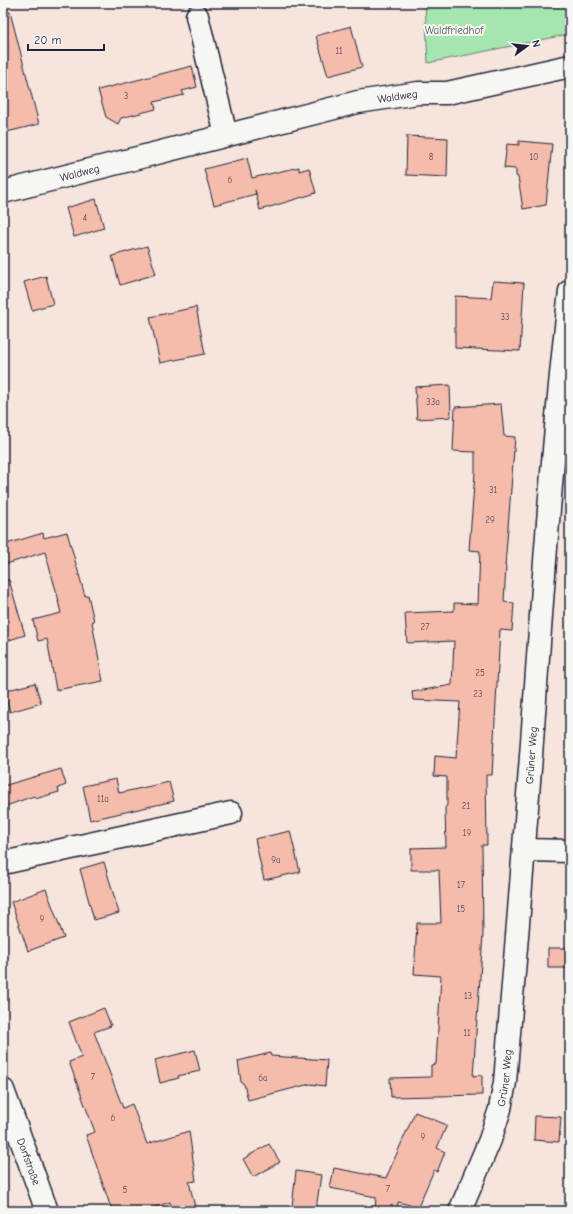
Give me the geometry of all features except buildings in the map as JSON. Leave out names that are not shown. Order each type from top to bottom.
[{"type":"street","points":[[197,16],[226,135]]},
{"type":"street","name":"Waldweg","points":[[3,192],[358,102],[418,93],[447,93],[570,66]]},
{"type":"street","name":"Grüner Weg","points":[[460,1211],[490,1140],[500,1109],[504,1089],[524,850],[544,570],[561,369],[570,291]]},
{"type":"street","points":[[3,863],[231,813]]},
{"type":"street","points":[[524,850],[570,851]]},
{"type":"street","name":"Dorfstraße","points":[[3,1090],[47,1211]]},
{"type":"green space","name":"Waldfriedhof","points":[[425,3],[570,3],[570,34],[428,63]]}]
